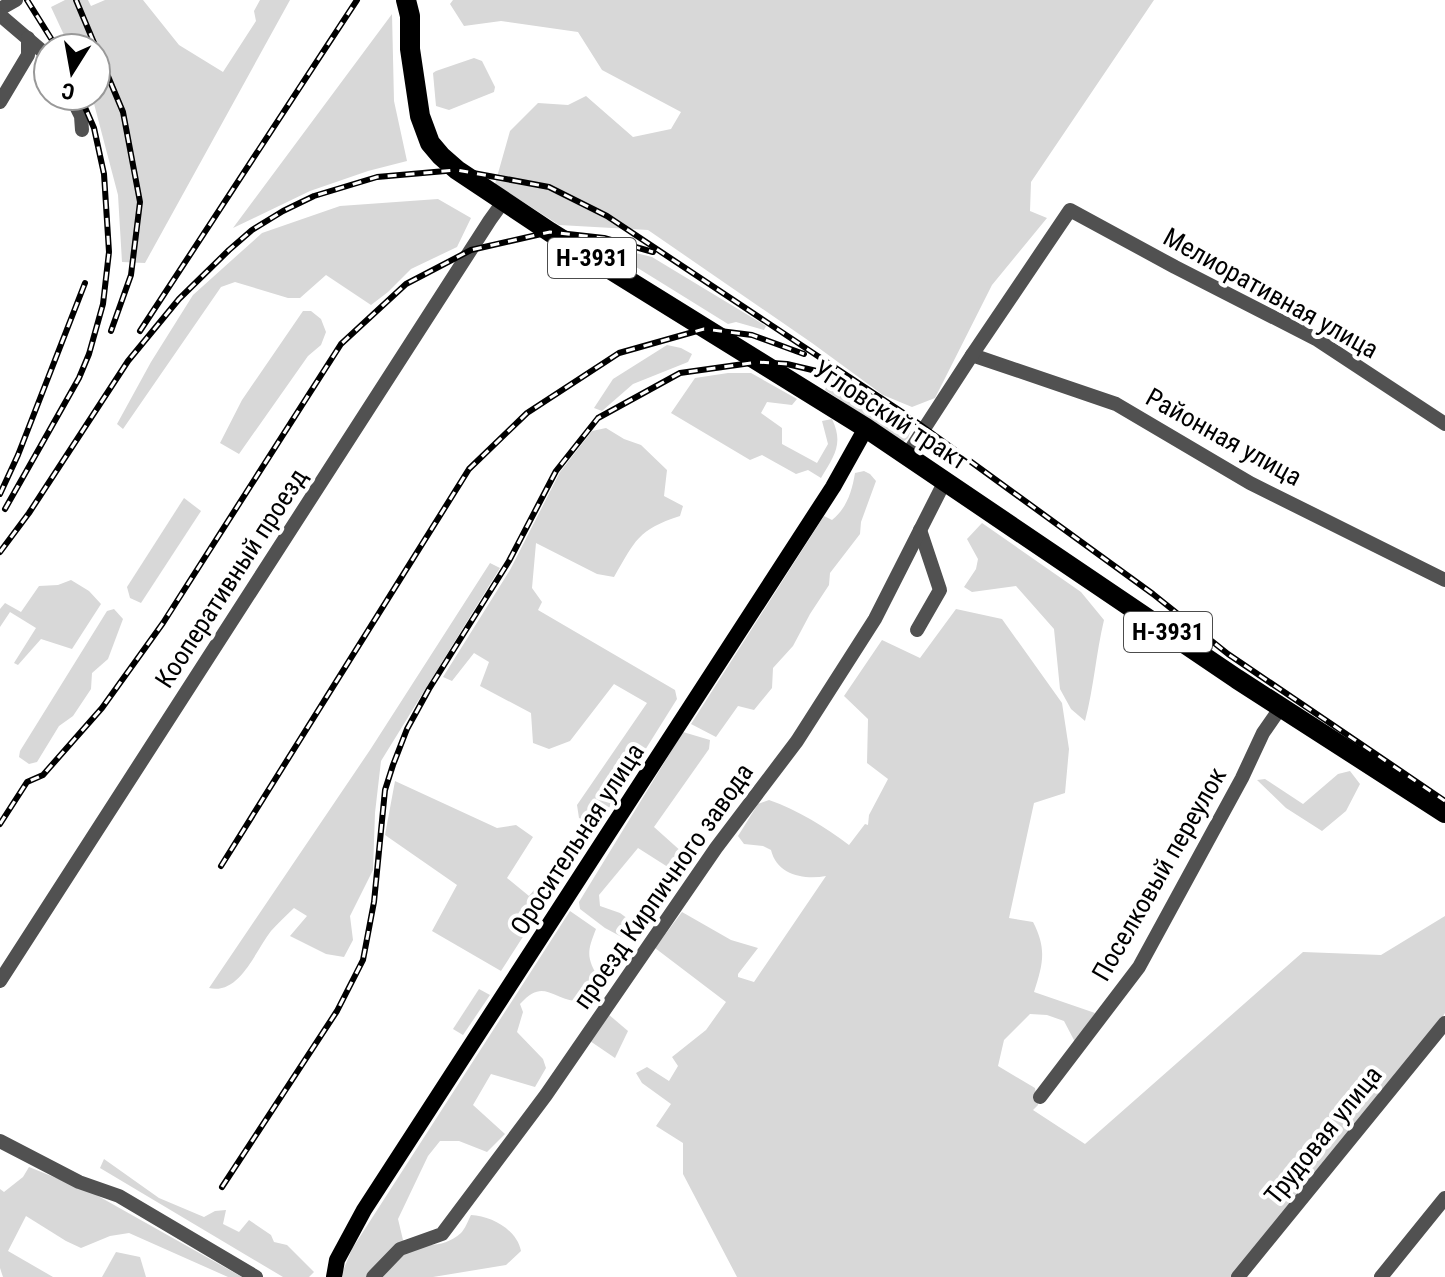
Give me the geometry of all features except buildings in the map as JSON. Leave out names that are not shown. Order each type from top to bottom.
[{"type":"highway","name":"Угловский тракт","points":[[406,0],[410,16],[413,76],[424,131],[430,143],[457,170],[503,202],[866,428],[1281,707],[1445,813]]},
{"type":"main road","name":"Оросительная улица","points":[[334,1277],[337,1260],[364,1210],[833,487],[866,428]]},
{"type":"street","points":[[16,0],[0,12],[3,20],[32,42]]},
{"type":"street","points":[[0,102],[28,55],[28,38]]},
{"type":"street","points":[[79,112],[82,130]]},
{"type":"street","name":"Кооперативный проезд","points":[[0,981],[503,202]]},
{"type":"street","name":"Мелиоративная улица","points":[[972,355],[1070,210],[1316,339],[1445,424]]},
{"type":"street","points":[[895,447],[972,355]]},
{"type":"street","name":"Районная улица","points":[[972,355],[1116,404],[1250,483],[1445,580]]},
{"type":"street","name":"проезд Кирпичного завода","points":[[373,1277],[400,1249],[442,1234],[546,1095],[716,848],[797,741],[875,619],[945,481]]},
{"type":"street","points":[[917,630],[940,590],[920,530]]},
{"type":"street","name":"Поселковый переулок","points":[[1040,1097],[1139,967],[1242,778],[1263,733],[1281,707]]},
{"type":"street","name":"Трудовая улица","points":[[1238,1277],[1445,1023]]},
{"type":"street","points":[[0,1141],[79,1182],[119,1196],[256,1277]]},
{"type":"street","points":[[1381,1277],[1445,1198]]},
{"type":"shaded area","points":[[65,0],[88,0],[91,6],[105,0],[143,0],[179,45],[223,72],[256,21],[254,11],[260,0],[290,0],[145,263],[122,262],[118,195],[96,112],[112,112],[112,32],[63,32],[51,7]]},
{"type":"shaded area","points":[[453,0],[1154,0],[1031,182],[1030,211],[1047,218],[992,285],[935,398],[912,407],[883,395],[648,230],[559,225],[495,184],[510,131],[538,103],[568,105],[586,96],[633,137],[671,129],[681,112],[602,70],[578,32],[501,21],[464,26],[450,4]]},
{"type":"shaded area","points":[[392,14],[394,101],[407,161],[310,191],[233,228]]},
{"type":"shaded area","points":[[474,58],[482,61],[495,87],[494,92],[449,110],[436,106],[433,73]]},
{"type":"shaded area","points":[[438,199],[471,218],[457,247],[411,269],[371,305],[326,275],[300,298],[288,298],[235,282],[221,287],[123,429],[117,424],[193,295],[262,233],[340,206]]},
{"type":"shaded area","points":[[599,244],[652,257],[766,326],[764,330],[736,322],[728,324]]},
{"type":"shaded area","points":[[303,311],[311,311],[321,319],[326,332],[321,345],[308,356],[239,454],[220,443],[242,400]]},
{"type":"shaded area","points":[[667,345],[692,354],[688,362],[633,384],[602,411],[594,408],[613,379]]},
{"type":"shaded area","points":[[751,373],[797,399],[792,405],[767,402],[761,413],[782,428],[782,444],[817,463],[828,444],[822,421],[832,419],[837,443],[821,478],[808,470],[796,474],[762,455],[750,460],[671,413],[695,378]]},
{"type":"shaded area","points":[[834,382],[912,428],[908,438],[898,446],[825,390],[827,385]]},
{"type":"shaded area","points":[[606,428],[641,445],[667,470],[664,496],[683,506],[680,516],[655,526],[639,538],[614,577],[597,574],[536,543],[532,588],[542,602],[538,610],[675,690],[677,699],[602,819],[590,822],[579,818],[577,805],[647,703],[614,684],[570,741],[549,749],[533,743],[531,713],[480,686],[489,662],[474,653],[452,681],[443,677],[510,570],[560,472],[592,431]]},
{"type":"shaded area","points":[[864,471],[876,481],[861,522],[860,534],[830,573],[829,585],[793,646],[773,668],[772,688],[754,710],[738,706],[716,737],[691,724],[824,516],[832,520],[842,510],[855,473]]},
{"type":"shaded area","points":[[184,498],[201,511],[141,603],[130,598],[127,587]]},
{"type":"shaded area","points":[[982,523],[1081,592],[1104,620],[1085,721],[1071,709],[1060,689],[1054,629],[1016,586],[972,592],[964,587],[976,569],[978,559],[967,539]]},
{"type":"shaded area","points":[[490,563],[500,568],[381,761],[373,870],[350,916],[353,940],[344,957],[326,954],[290,936],[307,916],[294,908],[271,931],[238,978],[230,985],[209,988],[370,750]]},
{"type":"shaded area","points":[[71,580],[89,591],[101,604],[72,649],[41,639],[18,665],[14,663],[36,628],[10,612],[0,627],[0,609],[5,603],[21,612],[39,586],[58,585]]},
{"type":"shaded area","points":[[114,609],[123,619],[108,659],[92,673],[91,689],[73,716],[59,726],[37,762],[29,764],[19,757],[20,751],[107,611]]},
{"type":"shaded area","points":[[956,609],[1002,619],[1062,703],[1069,749],[1065,793],[1034,803],[1009,918],[1033,922],[1040,940],[1042,957],[1034,992],[1095,1013],[1075,1042],[1064,1021],[1047,1015],[1030,1014],[1004,1040],[998,1066],[1035,1088],[1038,1105],[1033,1110],[1085,1144],[1303,952],[1381,955],[1445,916],[1445,1013],[1424,1050],[1232,1277],[737,1277],[683,1174],[683,1143],[656,1126],[671,1104],[642,1083],[636,1073],[647,1067],[669,1081],[678,1066],[672,1057],[706,1030],[726,1002],[655,948],[682,912],[731,940],[758,948],[738,974],[738,977],[754,982],[826,876],[792,874],[779,865],[771,850],[744,844],[738,836],[758,804],[769,800],[811,820],[849,845],[865,824],[868,825],[869,815],[888,779],[867,763],[868,719],[844,696],[882,640],[920,658]]},
{"type":"shaded area","points":[[683,732],[710,740],[709,749],[654,827],[693,862],[682,876],[638,848],[599,895],[600,906],[620,913],[643,930],[636,942],[631,942],[580,909],[579,902]]},
{"type":"shaded area","points":[[1350,771],[1360,784],[1346,811],[1322,831],[1286,808],[1257,780],[1265,779],[1303,804],[1338,774]]},
{"type":"shaded area","points":[[395,781],[497,828],[516,825],[533,837],[507,878],[529,896],[554,866],[564,873],[501,971],[432,931],[457,885],[385,835]]},
{"type":"shaded area","points":[[570,911],[596,929],[589,950],[590,961],[600,981],[595,997],[575,1001],[541,991],[520,1004],[523,1012],[517,1032],[543,1059],[546,1068],[535,1087],[491,1074],[473,1105],[505,1134],[487,1152],[459,1141],[440,1141],[428,1156],[398,1219],[403,1240],[433,1245],[454,1238],[471,1215],[479,1216],[495,1221],[509,1231],[519,1243],[521,1251],[506,1265],[433,1277],[343,1277],[352,1249]]},
{"type":"shaded area","points":[[479,989],[490,995],[463,1035],[453,1029]]},
{"type":"shaded area","points":[[608,1014],[628,1031],[615,1058],[590,1041]]},
{"type":"shaded area","points":[[104,1159],[159,1198],[204,1217],[226,1210],[223,1224],[239,1232],[249,1220],[271,1235],[274,1242],[287,1245],[314,1272],[309,1277],[283,1277],[100,1168]]},
{"type":"shaded area","points":[[29,1167],[91,1192],[242,1277],[228,1277],[129,1233],[110,1236],[81,1248],[26,1216],[8,1251],[53,1277],[3,1277],[0,1268],[0,1189],[4,1192],[23,1177]]},
{"type":"shaded area","points":[[116,1252],[140,1257],[146,1277],[102,1277]]},
{"type":"railway","points":[[27,0],[47,32]]},
{"type":"railway","points":[[76,0],[123,112],[140,202],[131,275],[111,331]]},
{"type":"railway","points":[[140,331],[357,0]]},
{"type":"railway","points":[[5,509],[79,378],[103,304],[109,252],[104,174],[94,128],[87,112]]},
{"type":"railway","points":[[0,552],[128,361],[179,299],[252,230],[314,196],[377,177],[457,170],[549,187],[607,216],[908,416],[1153,594],[1228,654],[1445,801]]},
{"type":"railway","points":[[0,824],[27,782],[43,775],[102,708],[163,623],[341,344],[406,284],[471,250],[550,232],[604,238],[653,252]]},
{"type":"railway","points":[[0,494],[85,283]]},
{"type":"railway","points":[[221,866],[469,469],[527,413],[619,353],[704,329],[752,335],[804,354]]},
{"type":"railway","points":[[222,1187],[337,1011],[363,960],[374,902],[385,790],[407,729],[509,561],[556,471],[598,418],[680,373],[758,362],[787,364],[825,373],[840,381]]}]
